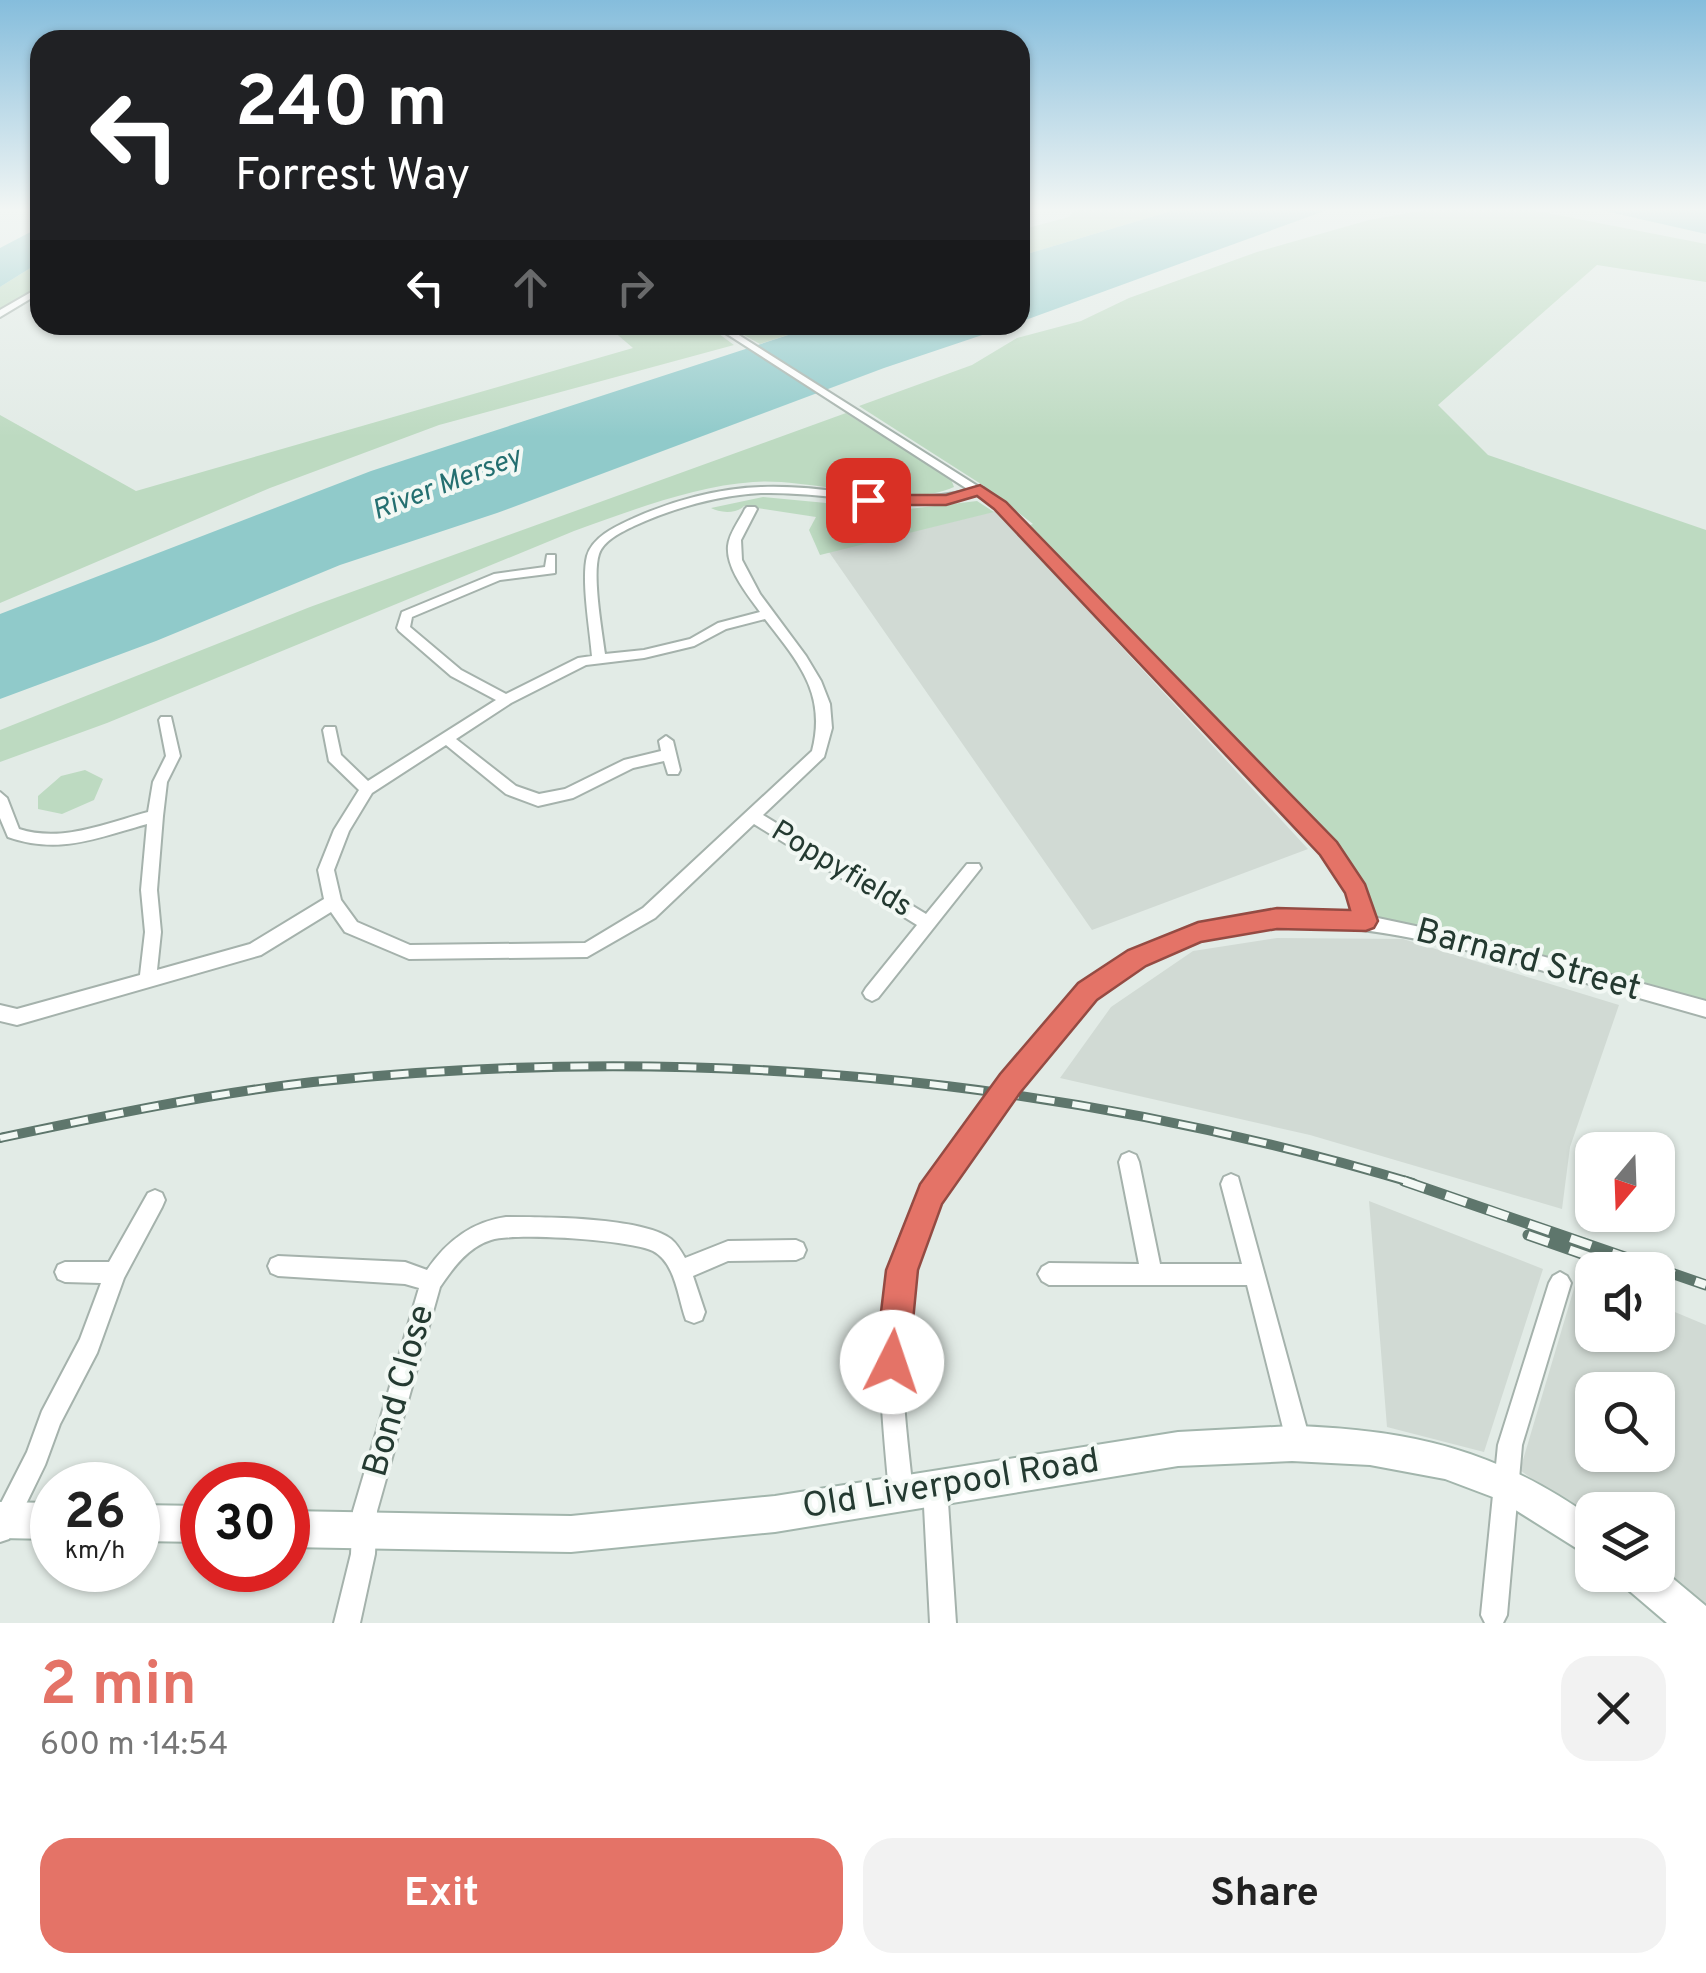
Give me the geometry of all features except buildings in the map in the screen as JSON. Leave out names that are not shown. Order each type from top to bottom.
[{"type":"street","points":[[0,314],[30,294]]},
{"type":"street","points":[[733,335],[980,490],[1023,527],[1329,848],[1356,891],[1366,921]]},
{"type":"street","points":[[599,658],[592,559],[599,543],[618,527],[747,491],[916,502],[946,500],[980,490]]},
{"type":"street","points":[[726,515],[749,514],[734,543],[734,552],[749,587],[768,614],[820,690],[826,720],[819,753],[648,913],[587,950],[409,952],[350,927],[333,902],[326,870],[342,830],[367,790],[506,700],[583,661],[644,654],[694,642],[722,626],[768,614]]},
{"type":"street","points":[[506,700],[449,668],[402,628],[406,615],[498,577],[551,564]]},
{"type":"street","points":[[148,978],[153,932],[149,890],[155,816],[160,782],[173,756],[166,720]]},
{"type":"street","points":[[330,730],[334,757],[367,790]]},
{"type":"street","points":[[447,739],[511,790],[538,800],[568,794],[628,764],[669,755]]},
{"type":"street","points":[[0,798],[12,832],[30,841],[50,842],[155,816]]},
{"type":"street","name":"Poppyfields","points":[[753,816],[929,924]]},
{"type":"street","name":"Poppyfields","points":[[872,993],[974,868]]},
{"type":"street","points":[[0,1013],[17,1017],[254,950],[333,902]]},
{"type":"street","name":"Barnard Street","points":[[942,1623],[892,1362],[902,1270],[930,1194],[1031,1056],[1087,992],[1162,945],[1198,932],[1277,918],[1366,921],[1447,936],[1706,1009]]},
{"type":"street","points":[[1129,1162],[1151,1272]]},
{"type":"street","points":[[1231,1184],[1299,1444]]},
{"type":"street","points":[[2,1523],[37,1457],[50,1418],[90,1345],[115,1273],[156,1200]]},
{"type":"street","points":[[431,1282],[452,1250],[496,1228],[607,1231],[660,1243],[681,1270],[694,1312]]},
{"type":"street","points":[[681,1270],[728,1250],[796,1250]]},
{"type":"street","name":"Bond Close","points":[[278,1266],[405,1273],[431,1282],[365,1511],[347,1623]]},
{"type":"street","points":[[65,1272],[115,1273]]},
{"type":"street","points":[[1049,1274],[1255,1275]]},
{"type":"street","points":[[1494,1615],[1510,1445],[1560,1283]]},
{"type":"street","name":"Old Liverpool Road","points":[[310,1529],[571,1534],[775,1514],[1178,1448],[1299,1444],[1372,1448],[1453,1464],[1509,1485],[1575,1529]]},
{"type":"street","points":[[2,1523],[30,1522]]},
{"type":"street","points":[[1659,1592],[1697,1623]]},
{"type":"shaded area","points":[[996,511],[1308,849],[1092,930],[829,552]]},
{"type":"shaded area","points":[[1277,938],[1403,939],[1619,1005],[1570,1147],[1562,1209],[1310,1135],[1060,1078],[1111,1007],[1193,951]]},
{"type":"shaded area","points":[[1369,1201],[1543,1269],[1484,1452],[1387,1427]]},
{"type":"shaded area","points":[[1575,1285],[1575,1352],[1675,1352],[1675,1312],[1706,1325],[1706,1608],[1675,1585],[1675,1492],[1575,1492],[1575,1511],[1520,1470]]},
{"type":"green space","points":[[30,285],[30,295],[0,314],[0,287]]},
{"type":"green space","points":[[1166,285],[1575,285],[1438,405],[1488,455],[1706,530],[1706,1009],[1366,921],[1340,863],[1023,527],[1033,524],[984,486],[859,406],[972,365],[1017,338],[1081,321]]},
{"type":"green space","points":[[618,335],[720,335],[734,345],[439,425],[270,488],[0,603],[0,415],[136,491],[633,348]]},
{"type":"green space","points":[[744,335],[788,335],[760,344]]},
{"type":"green space","points":[[846,413],[951,479],[954,487],[910,495],[753,482],[662,501],[574,531],[107,723],[0,762],[0,730],[310,607]]},
{"type":"green space","points":[[763,497],[900,510],[977,501],[994,512],[820,555],[809,530],[816,517],[744,506],[728,512],[711,508]]},
{"type":"green space","points":[[85,770],[103,779],[94,800],[62,814],[38,809],[38,796],[61,776]]},
{"type":"water","points":[[1030,285],[1122,285],[1030,318]]},
{"type":"water","name":"River Mersey","points":[[788,335],[982,335],[497,513],[340,565],[156,641],[0,699],[0,614],[371,471]]},
{"type":"railway","points":[[0,1138],[195,1099],[313,1082],[591,1066],[730,1069],[868,1078],[1005,1094],[1142,1117],[1278,1146],[1413,1183]]},
{"type":"railway","points":[[1404,1181],[1706,1285]]},
{"type":"railway","points":[[1528,1235],[1577,1252]]},
{"type":"route","points":[[868,500],[946,500],[980,490],[1000,505],[1329,848],[1356,891],[1366,921],[1277,918],[1198,932],[1137,958],[1069,1008],[930,1194],[902,1270],[892,1362]]}]
